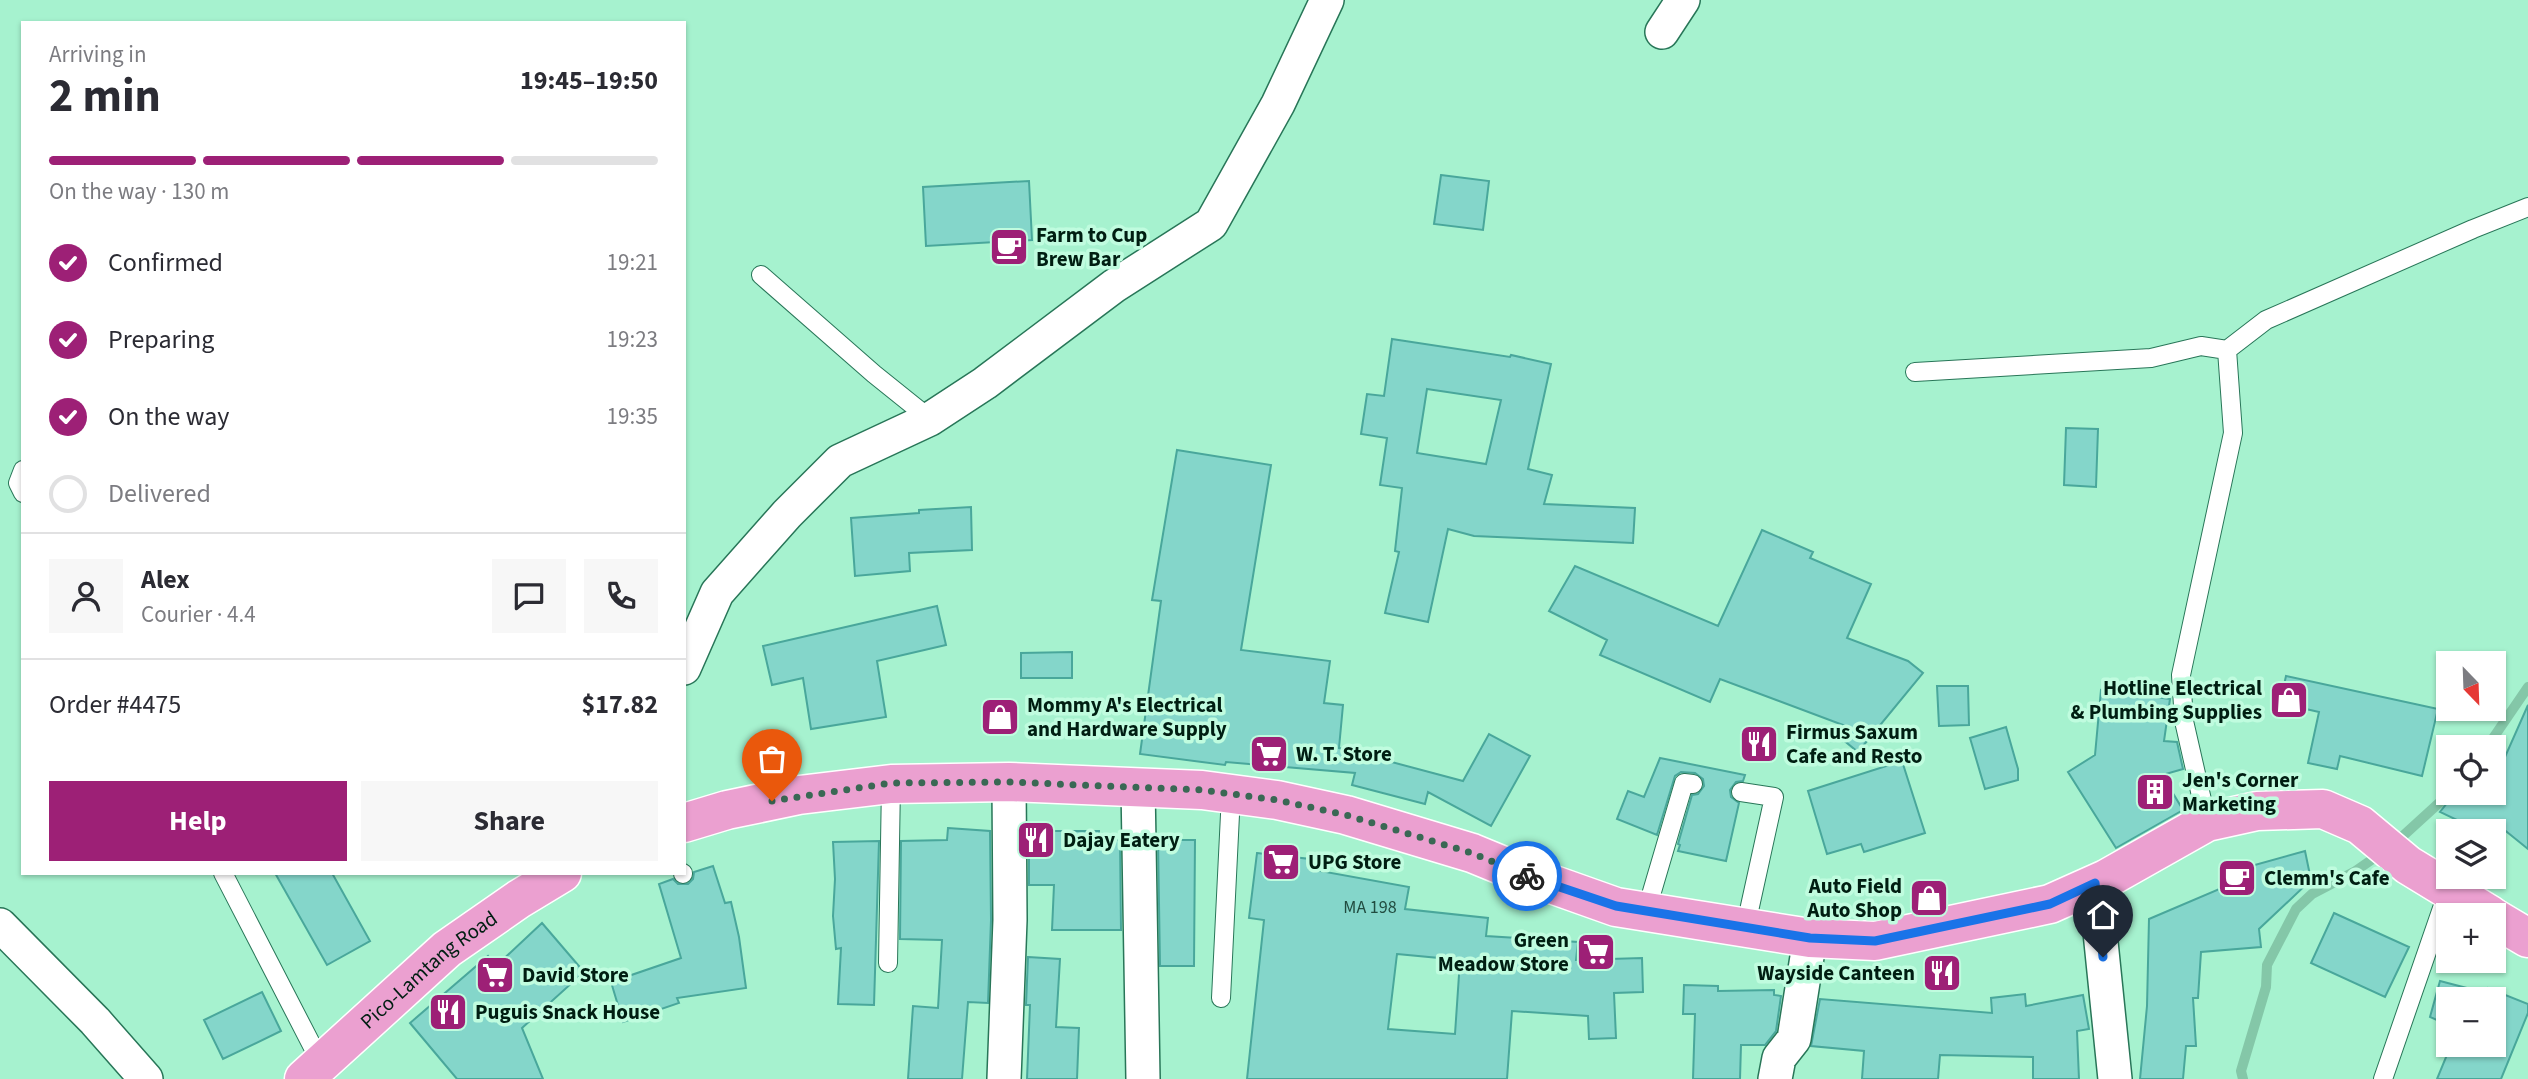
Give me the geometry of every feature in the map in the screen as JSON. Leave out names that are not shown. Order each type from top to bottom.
[{"type":"main road","points":[[686,822],[727,810],[799,795],[891,783],[1009,782],[1138,786],[1231,794],[1277,800],[1346,815],[1472,853],[1616,906],[1810,938],[1875,941],[2050,904],[2095,883],[2207,822],[2257,811],[2323,809],[2360,825],[2409,865],[2469,903]]},
{"type":"main road","name":"Pico-Lamtang Road","points":[[313,1071],[447,948],[559,875]]},
{"type":"main road","points":[[2506,925],[2528,938]]},
{"type":"street","points":[[686,663],[717,593],[787,514],[840,461],[930,419],[985,383],[1114,286],[1211,224],[1278,104],[1326,0]]},
{"type":"street","points":[[1662,32],[1684,0]]},
{"type":"street","points":[[1004,1079],[1010,920],[1009,782]]},
{"type":"street","points":[[1138,786],[1143,1079]]},
{"type":"street","points":[[2095,883],[2115,1079]]},
{"type":"street","points":[[0,925],[95,1021],[146,1079]]},
{"type":"street","points":[[1775,1079],[1779,1058],[1794,1039],[1810,938]]},
{"type":"lane","points":[[1915,372],[2151,358],[2202,346],[2227,350],[2266,320],[2528,207]]},
{"type":"lane","points":[[761,275],[930,419]]},
{"type":"lane","points":[[2207,822],[2184,721],[2182,675],[2232,433],[2227,350]]},
{"type":"lane","points":[[888,963],[891,783]]},
{"type":"lane","points":[[1646,912],[1684,783],[1693,784]]},
{"type":"lane","points":[[1741,792],[1774,797],[1745,929]]},
{"type":"lane","points":[[1222,998],[1231,794]]},
{"type":"lane","points":[[224,875],[313,1071]]},
{"type":"lane","points":[[2383,1079],[2448,891]]},
{"type":"building","points":[[1441,175],[1489,181],[1483,230],[1434,224]]},
{"type":"building","points":[[1029,181],[1032,240],[926,246],[923,187]]},
{"type":"building","points":[[1392,339],[1510,357],[1511,355],[1551,364],[1528,469],[1552,475],[1544,504],[1635,508],[1633,543],[1474,536],[1448,529],[1428,622],[1385,613],[1399,552],[1395,551],[1402,488],[1380,485],[1387,438],[1361,434],[1367,394],[1384,396]],"holes":[[[1427,389],[1501,400],[1486,464],[1417,453]]]},
{"type":"building","points":[[2066,428],[2098,429],[2096,487],[2064,485]]},
{"type":"building","points":[[1177,450],[1271,465],[1241,650],[1330,661],[1324,703],[1343,705],[1339,748],[1463,781],[1489,734],[1530,756],[1491,826],[1428,792],[1425,804],[1352,785],[1355,773],[1226,762],[1225,765],[1140,754],[1161,601],[1152,600]]},
{"type":"building","points":[[971,507],[972,550],[909,553],[910,571],[855,576],[851,518]]},
{"type":"building","points":[[1762,530],[1813,552],[1810,558],[1871,584],[1847,638],[1908,661],[1923,673],[1858,752],[1836,734],[1843,725],[1720,679],[1710,702],[1600,655],[1607,640],[1549,611],[1575,566],[1718,626]]},
{"type":"building","points":[[937,606],[946,645],[877,661],[886,717],[811,729],[803,678],[772,685],[763,646]]},
{"type":"building","points":[[1072,652],[1072,678],[1021,678],[1021,653]]},
{"type":"building","points":[[2286,676],[2436,709],[2422,776],[2340,756],[2337,769],[2308,763],[2319,712],[2280,703]]},
{"type":"building","points":[[1937,686],[1968,686],[1969,725],[1939,726]]},
{"type":"building","points":[[2101,690],[2170,699],[2164,741],[2177,742],[2183,769],[2162,775],[2183,810],[2116,848],[2068,772],[2095,755]]},
{"type":"building","points":[[2528,705],[2528,849],[2506,831],[2506,819],[2455,819],[2440,812],[2446,805],[2506,805],[2506,755]]},
{"type":"building","points":[[2006,727],[2018,769],[2018,780],[1985,789],[1970,738]]},
{"type":"building","points":[[1660,758],[1745,775],[1743,781],[1736,782],[1730,790],[1731,797],[1739,803],[1726,861],[1678,851],[1692,795],[1698,794],[1704,786],[1703,779],[1695,773],[1681,772],[1675,776],[1657,835],[1617,819],[1628,791],[1644,797]]},
{"type":"building","points":[[1902,761],[1925,833],[1864,852],[1861,844],[1827,854],[1808,791]]},
{"type":"building","points":[[948,828],[990,831],[988,1003],[968,1002],[962,1079],[908,1079],[913,1006],[938,1008],[942,940],[900,939],[901,841],[947,840]]},
{"type":"building","points":[[1029,831],[1099,831],[1099,840],[1120,840],[1121,930],[1052,930],[1054,885],[1029,885]]},
{"type":"building","points":[[1158,840],[1195,840],[1194,966],[1160,966]]},
{"type":"building","points":[[879,841],[874,1005],[838,1004],[841,948],[836,949],[833,916],[833,842]]},
{"type":"building","points":[[2305,851],[2311,880],[2259,929],[2261,947],[2201,952],[2198,998],[2193,998],[2196,1046],[2186,1046],[2183,1079],[2140,1079],[2147,1006],[2149,919],[2229,885],[2226,873]]},
{"type":"building","points":[[1257,853],[1310,859],[1309,869],[1409,887],[1405,909],[1488,918],[1486,936],[1578,942],[1576,960],[1642,958],[1643,992],[1614,993],[1616,1038],[1589,1039],[1588,1016],[1512,1011],[1507,1079],[1247,1079],[1264,920],[1249,918]],"holes":[[[1397,954],[1460,960],[1455,1034],[1388,1029]]]},
{"type":"building","points":[[713,866],[725,903],[731,902],[746,988],[677,998],[679,1003],[623,1022],[611,982],[681,958],[659,884],[673,879],[678,884],[688,884],[693,879],[694,872]]},
{"type":"building","points":[[276,875],[333,875],[370,941],[327,965]]},
{"type":"building","points":[[2334,913],[2409,947],[2385,997],[2311,963]]},
{"type":"building","points":[[542,923],[584,972],[522,1028],[543,1079],[457,1079],[410,1023],[488,956],[496,966]]},
{"type":"building","points":[[1028,957],[1060,959],[1056,1027],[1079,1028],[1077,1079],[1027,1079],[1030,1005],[1026,1005]]},
{"type":"building","points":[[2440,981],[2463,987],[2438,987]]},
{"type":"building","points":[[1684,985],[1718,986],[1718,991],[1774,990],[1774,995],[1781,996],[1776,1031],[1765,1045],[1741,1045],[1740,1079],[1693,1079],[1695,1014],[1683,1014]]},
{"type":"building","points":[[262,992],[281,1031],[223,1059],[204,1020]]},
{"type":"building","points":[[2025,994],[2026,1006],[2083,995],[2089,1029],[2077,1031],[2079,1079],[2033,1079],[2033,1057],[1940,1055],[1938,1079],[1862,1079],[1864,1051],[1811,1046],[1820,999],[1992,1013],[1991,998]]},
{"type":"building","points":[[2436,995],[2436,1020],[2430,1017]]},
{"type":"building","points":[[2506,995],[2528,1004],[2528,1013],[2501,1079],[2437,1079],[2446,1057],[2506,1057]]},
{"type":"waterway","points":[[2495,735],[2528,687]]},
{"type":"waterway","points":[[2243,1079],[2241,1071],[2266,987],[2267,965],[2296,909],[2312,894],[2354,872],[2393,845],[2437,805]]},
{"type":"way so far","points":[[772,801],[891,783],[1009,782],[1202,790],[1277,800],[1346,815],[1472,853],[1527,876]]},
{"type":"place","name":"Farm to Cup Brew Bar","points":[[1009,247]]},
{"type":"place","name":"Hotline Electrical & Plumbing Supplies","points":[[2289,700]]},
{"type":"place","name":"Mommy A's Electrical and Hardware Supply","points":[[1000,717]]},
{"type":"place","name":"Firmus Saxum Cafe and Resto","points":[[1759,744]]},
{"type":"place","name":"W. T. Store","points":[[1269,754]]},
{"type":"place","name":"Jen's Corner Marketing","points":[[2155,792]]},
{"type":"place","name":"Dajay Eatery","points":[[1036,840]]},
{"type":"place","name":"UPG Store","points":[[1281,862]]},
{"type":"place","name":"Clemm's Cafe","points":[[2237,878]]},
{"type":"place","name":"Auto Field Auto Shop","points":[[1929,898]]},
{"type":"place","name":"Green Meadow Store","points":[[1596,952]]},
{"type":"place","name":"Wayside Canteen","points":[[1942,973]]},
{"type":"place","name":"David Store","points":[[495,975]]},
{"type":"place","name":"Puguis Snack House","points":[[448,1012]]},
{"type":"route","points":[[1527,876],[1616,906],[1810,938],[1875,941],[2050,904],[2095,883],[2103,957]]}]
